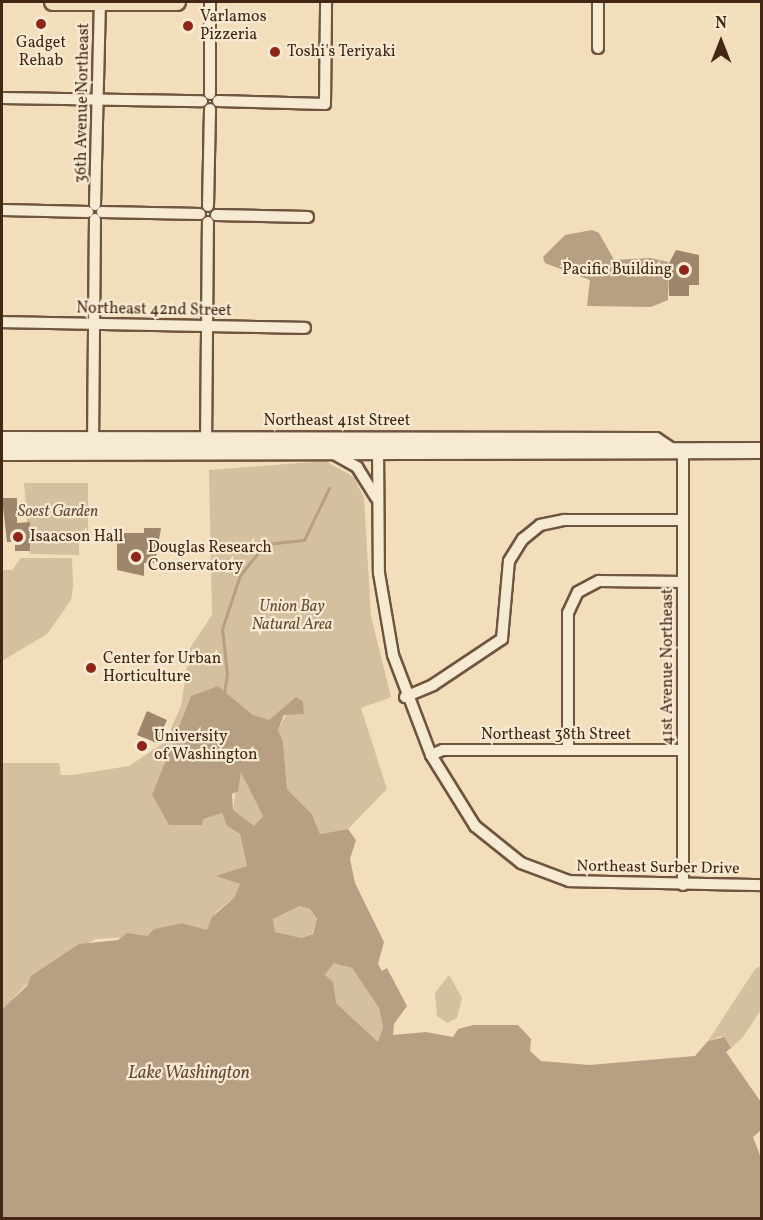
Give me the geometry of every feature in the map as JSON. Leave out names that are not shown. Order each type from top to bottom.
[{"type":"main road","points":[[53,2],[177,2]]},
{"type":"street","points":[[206,446],[210,2]]},
{"type":"street","points":[[2,98],[325,104],[326,2]]},
{"type":"street","points":[[598,2],[598,48]]},
{"type":"street","name":"36th Avenue Northeast","points":[[93,446],[100,3]]},
{"type":"street","points":[[3,210],[308,216]]},
{"type":"street","name":"Northeast 42nd Street","points":[[2,322],[305,328]]},
{"type":"street","name":"Northeast 41st Street","points":[[2,439],[93,446]]},
{"type":"street","name":"Northeast 41st Street","points":[[2,452],[93,446],[378,446],[656,440],[676,450],[762,450]]},
{"type":"street","name":"Northeast 41st Street","points":[[206,446],[332,453],[378,446]]},
{"type":"street","name":"Northeast Surber Drive","points":[[378,446],[378,504],[384,611],[405,697],[430,755],[475,826],[521,863],[552,877],[586,884],[762,885]]},
{"type":"street","name":"41st Avenue Northeast","points":[[676,450],[683,520],[683,885]]},
{"type":"street","points":[[332,453],[357,467],[378,504]]},
{"type":"street","points":[[405,697],[433,685],[502,639],[509,561],[522,539],[540,525],[564,520],[683,520]]},
{"type":"street","points":[[568,749],[568,613],[578,592],[599,581],[683,582]]},
{"type":"street","name":"Northeast 38th Street","points":[[430,755],[443,750],[682,750]]},
{"type":"green space","name":"Union Bay Natural Area","points":[[325,461],[354,477],[364,498],[371,616],[391,697],[361,708],[387,789],[348,829],[320,834],[312,814],[287,789],[283,741],[278,730],[295,698],[269,721],[253,715],[218,686],[191,696],[152,795],[169,825],[222,813],[227,826],[240,834],[247,866],[218,876],[240,884],[234,898],[216,912],[207,931],[182,923],[154,929],[147,936],[96,939],[42,969],[2,1009],[2,763],[59,763],[61,775],[72,775],[129,766],[165,742],[181,706],[190,648],[212,615],[209,470]]},
{"type":"green space","name":"Soest Garden","points":[[24,483],[88,483],[88,536],[79,536],[79,555],[30,554]]},
{"type":"green space","points":[[21,558],[72,558],[71,600],[47,634],[2,661],[2,570],[12,570]]},
{"type":"green space","points":[[244,773],[263,816],[254,826],[233,811],[237,775]]},
{"type":"green space","points":[[300,906],[310,909],[317,920],[312,934],[302,938],[275,932],[273,919]]},
{"type":"green space","points":[[335,962],[352,968],[379,1008],[383,1027],[378,1042],[336,1003],[325,975]]},
{"type":"green space","points":[[761,966],[761,1010],[743,1037],[731,1048],[721,1036],[708,1041],[755,969]]},
{"type":"green space","points":[[449,975],[462,998],[457,1018],[447,1023],[437,1016],[435,993]]},
{"type":"water","points":[[592,230],[599,233],[614,260],[650,258],[668,262],[668,300],[651,307],[587,306],[590,280],[545,263],[543,257],[565,235]]},
{"type":"water","name":"Lake Washington","points":[[218,686],[253,715],[269,720],[296,697],[303,701],[304,714],[284,715],[278,730],[283,741],[287,789],[312,814],[320,834],[348,829],[356,840],[350,859],[355,883],[384,942],[378,964],[382,971],[387,968],[407,1006],[394,1024],[393,1035],[426,1032],[453,1037],[458,1029],[473,1025],[518,1025],[531,1039],[530,1051],[541,1061],[589,1065],[695,1056],[708,1041],[724,1037],[731,1048],[726,1052],[761,1102],[761,1130],[753,1137],[761,1158],[761,1218],[2,1218],[2,1009],[27,986],[31,976],[79,944],[118,940],[127,933],[147,936],[154,929],[182,923],[207,930],[212,917],[234,898],[240,884],[216,876],[247,866],[240,834],[227,826],[222,813],[203,819],[202,825],[169,825],[152,795],[191,696]],"holes":[[[241,772],[263,816],[254,826],[233,810],[232,794],[238,791]],[[300,906],[310,909],[317,919],[313,934],[302,938],[275,932],[273,919]],[[334,963],[352,968],[379,1008],[383,1027],[378,1042],[336,1003],[333,982],[325,975]]]},
{"type":"building","name":"Pacific Building","points":[[676,250],[699,255],[699,285],[689,285],[689,296],[669,296],[668,265]]},
{"type":"building","name":"Isaacson Hall","points":[[2,498],[17,498],[17,523],[30,522],[30,551],[15,551],[15,542],[7,542]]},
{"type":"building","name":"Douglas Research Conservatory","points":[[144,528],[161,528],[155,563],[144,563],[144,576],[117,570],[117,533],[144,533]]},
{"type":"building","points":[[147,711],[167,720],[157,743],[137,735]]},
{"type":"waterway","points":[[224,693],[227,674],[222,629],[240,575],[265,544],[304,540],[329,488]]},
{"type":"place","name":"Gadget Rehab","points":[[41,24]]},
{"type":"place","name":"Varlamos Pizzeria","points":[[188,26]]},
{"type":"place","name":"Toshi's Teriyaki","points":[[275,52]]},
{"type":"place","name":"Pacific Building","points":[[684,270]]},
{"type":"place","name":"Isaacson Hall","points":[[18,537]]},
{"type":"place","name":"Douglas Research Conservatory","points":[[136,557]]},
{"type":"place","name":"Center for Urban Horticulture","points":[[91,668]]},
{"type":"place","name":"University of Washington","points":[[142,746]]}]
